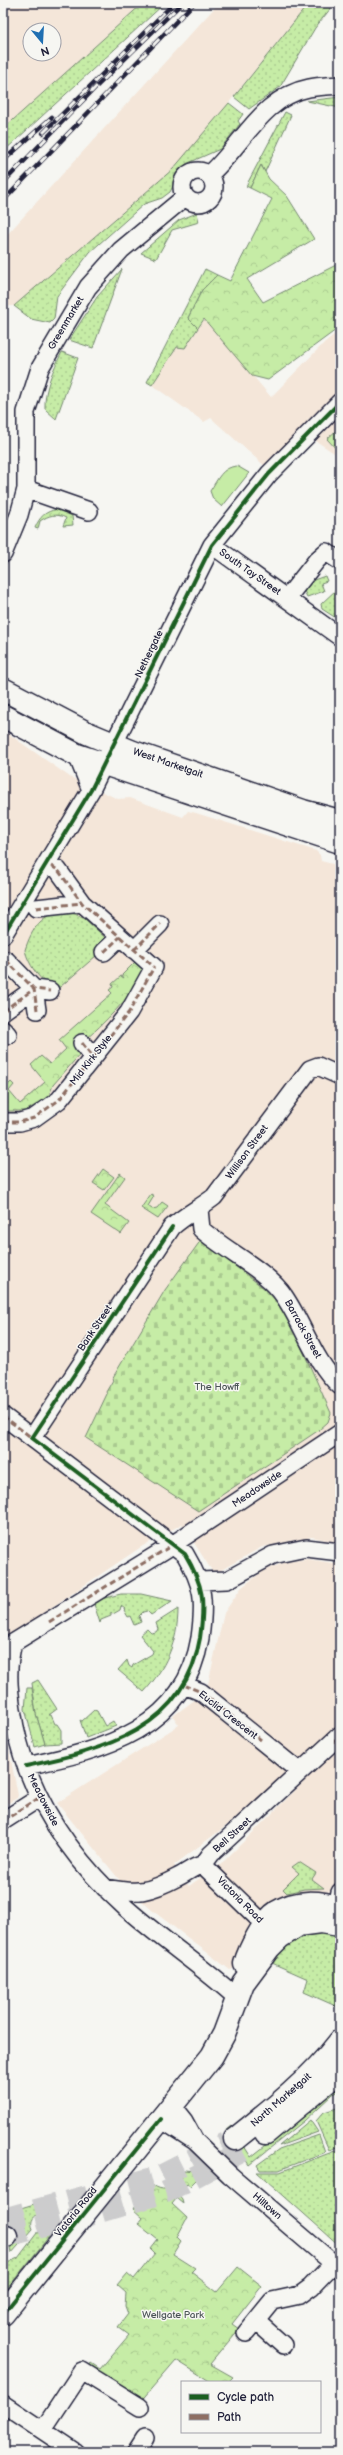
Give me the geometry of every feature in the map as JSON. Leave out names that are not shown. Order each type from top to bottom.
[{"type":"main road","name":"West Marketgait","points":[[3,689],[87,733],[114,744],[304,811],[340,821]]},
{"type":"main road","points":[[3,716],[77,755],[340,842]]},
{"type":"main road","points":[[316,1903],[339,1908],[320,1922],[275,1928],[265,1925],[276,1912],[297,1904],[316,1903]]},
{"type":"main road","name":"Victoria Road","points":[[3,2314],[212,2056],[224,2034],[240,1990],[248,1951],[265,1925]]},
{"type":"main road","name":"Victoria Road","points":[[240,1990],[269,1948],[280,1937],[297,1926]]},
{"type":"main road","name":"North Marketgait","points":[[340,2041],[323,2062],[239,2145],[297,2109],[340,2071]]},
{"type":"street","points":[[209,175],[265,110],[297,92],[309,88],[340,86]]},
{"type":"street","points":[[196,171],[209,175],[214,187],[210,198],[197,203],[185,197],[182,184],[187,176],[196,171]]},
{"type":"street","name":"Greenmarket","points":[[3,554],[19,515],[26,489],[26,412],[40,368],[88,287],[121,250],[185,197]]},
{"type":"street","name":"Nethergate","points":[[3,936],[91,790],[212,545],[269,474],[340,402]]},
{"type":"street","points":[[26,489],[89,511]]},
{"type":"street","name":"South Tay Street","points":[[212,545],[287,598],[338,630]]},
{"type":"street","points":[[287,598],[317,560],[326,552],[340,561]]},
{"type":"street","points":[[77,755],[91,790]]},
{"type":"street","points":[[51,866],[58,870],[82,903],[134,950],[160,924]]},
{"type":"street","points":[[36,908],[82,903]]},
{"type":"street","points":[[104,952],[120,937]]},
{"type":"street","name":"Mid Kirk Style","points":[[3,1122],[20,1122],[34,1118],[62,1103],[93,1057],[129,1012],[157,966],[134,950]]},
{"type":"street","points":[[6,960],[42,990]]},
{"type":"street","points":[[37,1010],[42,990]]},
{"type":"street","points":[[3,1011],[42,990]]},
{"type":"street","points":[[82,1043],[93,1057]]},
{"type":"street","name":"Willison Street","points":[[172,1227],[187,1213],[199,1209],[214,1197],[305,1074],[314,1066],[324,1068],[340,1076]]},
{"type":"street","name":"Barrack Street","points":[[199,1209],[201,1229],[258,1271],[284,1295],[334,1381]]},
{"type":"street","name":"Bank Street","points":[[32,1438],[172,1227]]},
{"type":"street","points":[[3,1416],[152,1530],[174,1544],[185,1554],[200,1581],[203,1615],[192,1668],[184,1685],[173,1702],[153,1719],[118,1740],[69,1757],[26,1766]]},
{"type":"street","name":"Meadowside","points":[[240,1990],[201,1966],[128,1909],[106,1888],[63,1836],[39,1798],[26,1766],[17,1733],[10,1693],[8,1642],[50,1622],[174,1544],[340,1433]]},
{"type":"street","points":[[200,1581],[227,1580],[273,1555],[306,1548],[340,1552]]},
{"type":"street","name":"Euclid Crescent","points":[[184,1685],[201,1692],[300,1772]]},
{"type":"street","name":"Bell Street","points":[[106,1888],[144,1892],[179,1877],[197,1866],[203,1865],[211,1854],[340,1735]]},
{"type":"street","points":[[3,1821],[39,1798]]},
{"type":"street","name":"Victoria Road","points":[[203,1865],[265,1925]]},
{"type":"street","points":[[128,1909],[144,1892]]},
{"type":"street","name":"Hilltown","points":[[166,2113],[233,2178],[336,2266]]},
{"type":"street","points":[[283,2345],[251,2327],[272,2301],[300,2295],[336,2266]]},
{"type":"street","points":[[43,2430],[82,2371],[140,2407]]},
{"type":"street","points":[[4,2408],[43,2430],[75,2452]]},
{"type":"street","points":[[136,2452],[145,2438]]},
{"type":"shaded area","points":[[3,3],[143,3],[40,98],[3,128]]},
{"type":"shaded area","points":[[219,3],[309,3],[203,135],[173,169],[14,306],[3,306],[3,239]]},
{"type":"shaded area","points":[[204,319],[271,397],[325,342],[340,330],[340,457],[310,437],[315,425],[307,418],[311,425],[267,468],[211,418],[204,422],[152,385],[177,346],[185,348]]},
{"type":"shaded area","points":[[3,730],[70,777],[118,799],[130,798],[183,817],[188,811],[196,813],[316,851],[320,855],[321,861],[340,866],[340,1543],[312,1537],[262,1547],[214,1574],[182,1524],[141,1547],[18,1630],[3,1647]]},
{"type":"shaded area","points":[[307,1559],[333,1563],[340,1560],[340,1724],[262,1799],[174,1865],[189,1886],[224,1861],[340,1746],[340,1892],[304,1891],[282,1898],[237,1967],[230,1970],[153,1911],[122,1883],[57,1803],[179,1725],[173,1716],[196,1699],[208,1684],[224,1613],[241,1588],[263,1571],[286,1562]]},
{"type":"shaded area","points":[[3,1721],[18,1795],[17,1798],[3,1806]]},
{"type":"green space","points":[[143,3],[165,3],[3,152],[3,129]]},
{"type":"green space","points":[[309,3],[335,3],[315,28],[280,87],[249,109],[234,97]]},
{"type":"green space","points":[[340,97],[340,108],[307,101]]},
{"type":"green space","points":[[229,103],[243,114],[238,121],[240,124],[220,149],[186,164],[180,172],[170,192],[162,198],[144,204],[90,252],[57,296],[54,319],[50,323],[31,319],[14,306],[173,169]]},
{"type":"green space","points":[[285,112],[291,115],[265,172],[261,165],[250,188],[246,186]]},
{"type":"green space","points":[[261,165],[269,179],[287,196],[314,239],[247,279],[263,302],[340,263],[340,327],[268,380],[252,376],[204,319],[198,328],[188,318],[202,290],[217,275],[230,281],[272,199],[250,188]]},
{"type":"green space","points":[[197,213],[199,222],[172,230],[156,259],[141,253],[179,220]]},
{"type":"green space","points":[[122,269],[93,348],[69,340],[97,297]]},
{"type":"green space","points":[[205,269],[217,275],[202,290],[188,318],[198,328],[185,348],[177,347],[152,385],[147,382]]},
{"type":"green space","points":[[62,352],[78,358],[56,419],[45,409],[45,402],[50,380]]},
{"type":"green space","points":[[340,427],[340,453],[327,439]]},
{"type":"green space","points":[[237,466],[249,473],[222,507],[213,499],[210,491],[224,471]]},
{"type":"green space","points":[[57,509],[72,516],[73,525],[63,526],[66,518],[53,515],[40,521],[38,529],[35,528],[43,515]]},
{"type":"green space","points":[[325,576],[327,581],[321,583],[324,591],[307,597],[304,591],[311,581]]},
{"type":"green space","points":[[338,588],[340,617],[336,618],[322,609],[321,604]]},
{"type":"green space","points":[[65,909],[85,919],[111,943],[60,987],[54,987],[43,980],[33,969],[25,950],[31,935],[39,923],[50,914]]},
{"type":"green space","points":[[135,962],[145,972],[124,1001],[82,1043],[82,1052],[53,1085],[48,1098],[25,1111],[3,1111],[3,1090],[7,1090],[5,1088],[11,1082],[14,1085],[9,1091],[20,1104],[45,1082],[31,1065],[41,1056],[50,1064],[66,1049],[59,1040],[112,993],[109,990],[113,987],[112,984],[121,976],[124,978],[122,975]]},
{"type":"green space","points":[[103,1169],[114,1177],[104,1190],[93,1183]]},
{"type":"green space","points":[[120,1173],[125,1177],[105,1205],[129,1223],[121,1234],[91,1214]]},
{"type":"green space","points":[[151,1194],[154,1196],[148,1206],[152,1209],[157,1208],[162,1202],[168,1206],[158,1219],[141,1208]]},
{"type":"green space","name":"The Howff","points":[[201,1240],[265,1289],[285,1311],[331,1413],[328,1422],[319,1430],[198,1511],[86,1438],[107,1394],[106,1392],[113,1380],[112,1379],[165,1290]]},
{"type":"green space","points":[[121,1594],[141,1594],[172,1601],[151,1615],[147,1611],[143,1612],[139,1616],[141,1622],[134,1625],[130,1616],[128,1617],[124,1610],[125,1609],[121,1606],[120,1610],[113,1614],[111,1613],[111,1616],[101,1620],[100,1623],[93,1601]]},
{"type":"green space","points":[[178,1609],[176,1633],[169,1654],[158,1674],[144,1692],[118,1670],[127,1660],[129,1666],[132,1668],[133,1665],[152,1654],[153,1651],[140,1635],[147,1629],[151,1633],[156,1632],[158,1629],[156,1623]]},
{"type":"green space","points":[[38,1680],[57,1709],[49,1715],[51,1715],[55,1724],[57,1724],[61,1730],[61,1743],[45,1744],[36,1714],[32,1683]]},
{"type":"green space","points":[[27,1688],[32,1688],[36,1714],[45,1744],[35,1747],[25,1709]]},
{"type":"green space","points":[[94,1710],[97,1711],[105,1726],[113,1721],[116,1726],[86,1738],[80,1720],[82,1721]]},
{"type":"green space","points":[[299,1862],[316,1873],[312,1879],[324,1888],[304,1889],[287,1893],[283,1889],[299,1873],[292,1867]]},
{"type":"green space","points":[[321,1932],[340,1936],[340,2005],[338,2007],[304,1992],[308,1979],[272,1963],[280,1949],[291,1940],[305,1935]]},
{"type":"green space","points":[[340,2081],[340,2091],[333,2094],[304,2121],[249,2165],[226,2130],[231,2126],[251,2157],[284,2131]]},
{"type":"green space","points":[[340,2107],[340,2146],[329,2150],[316,2121],[324,2112]]},
{"type":"green space","points":[[310,2120],[318,2132],[279,2146]]},
{"type":"green space","points":[[319,2135],[325,2152],[279,2170],[260,2170],[257,2165],[279,2149]]},
{"type":"green space","points":[[340,2149],[340,2246],[257,2172],[280,2172]]},
{"type":"green space","name":"Wellgate Park","points":[[184,2170],[196,2171],[209,2179],[206,2181],[200,2176],[190,2186],[187,2184],[178,2194],[183,2203],[177,2198],[172,2204],[187,2218],[177,2237],[181,2241],[173,2254],[195,2268],[191,2272],[217,2292],[238,2267],[262,2286],[232,2324],[239,2329],[210,2364],[233,2377],[229,2381],[209,2381],[176,2360],[139,2403],[88,2368],[91,2363],[100,2369],[129,2335],[118,2327],[128,2314],[125,2306],[126,2293],[117,2285],[127,2273],[134,2279],[155,2253],[151,2249],[158,2240],[138,2224],[143,2218],[133,2209],[136,2205],[148,2203],[150,2195],[148,2189],[152,2185],[166,2189],[180,2183]]},
{"type":"green space","points":[[51,2199],[55,2202],[45,2213],[39,2213],[32,2220],[33,2229],[11,2254],[4,2213]]},
{"type":"green space","points":[[48,2232],[51,2234],[3,2294],[3,2265],[18,2258],[37,2233]]},
{"type":"tunnel","points":[[3,2219],[160,2176],[226,2143]]},
{"type":"tunnel","points":[[6,2236],[89,2215],[166,2192],[243,2151]]},
{"type":"railway","points":[[43,133],[174,3]]},
{"type":"railway","points":[[3,183],[95,88],[182,3]]},
{"type":"railway","points":[[3,201],[194,3]]},
{"type":"railway","points":[[3,161],[52,117]]},
{"type":"marked path","points":[[51,866],[58,870],[82,903],[154,967]]},
{"type":"marked path","points":[[36,908],[82,903]]},
{"type":"marked path","points":[[134,950],[160,924]]},
{"type":"marked path","points":[[104,952],[120,937]]},
{"type":"marked path","points":[[6,960],[34,989],[50,991]]},
{"type":"marked path","points":[[3,1122],[20,1122],[34,1118],[59,1100],[129,1012],[154,967]]},
{"type":"marked path","points":[[3,1011],[34,989],[37,1010]]},
{"type":"marked path","points":[[3,1029],[8,1035]]},
{"type":"marked path","points":[[82,1043],[93,1057]]},
{"type":"marked path","points":[[3,1416],[32,1438]]},
{"type":"marked path","points":[[49,1622],[174,1544]]},
{"type":"marked path","points":[[184,1685],[201,1692],[261,1740]]},
{"type":"marked path","points":[[334,1741],[340,1742]]},
{"type":"marked path","points":[[3,1821],[39,1798]]},
{"type":"cycle path","points":[[3,935],[91,790],[212,545],[269,474],[340,402]]},
{"type":"cycle path","points":[[26,1766],[84,1752],[111,1742],[137,1730],[159,1714],[177,1694],[191,1669],[200,1638],[202,1594],[196,1575],[185,1554],[32,1438],[172,1227]]},
{"type":"cycle path","points":[[3,2314],[161,2119]]}]
